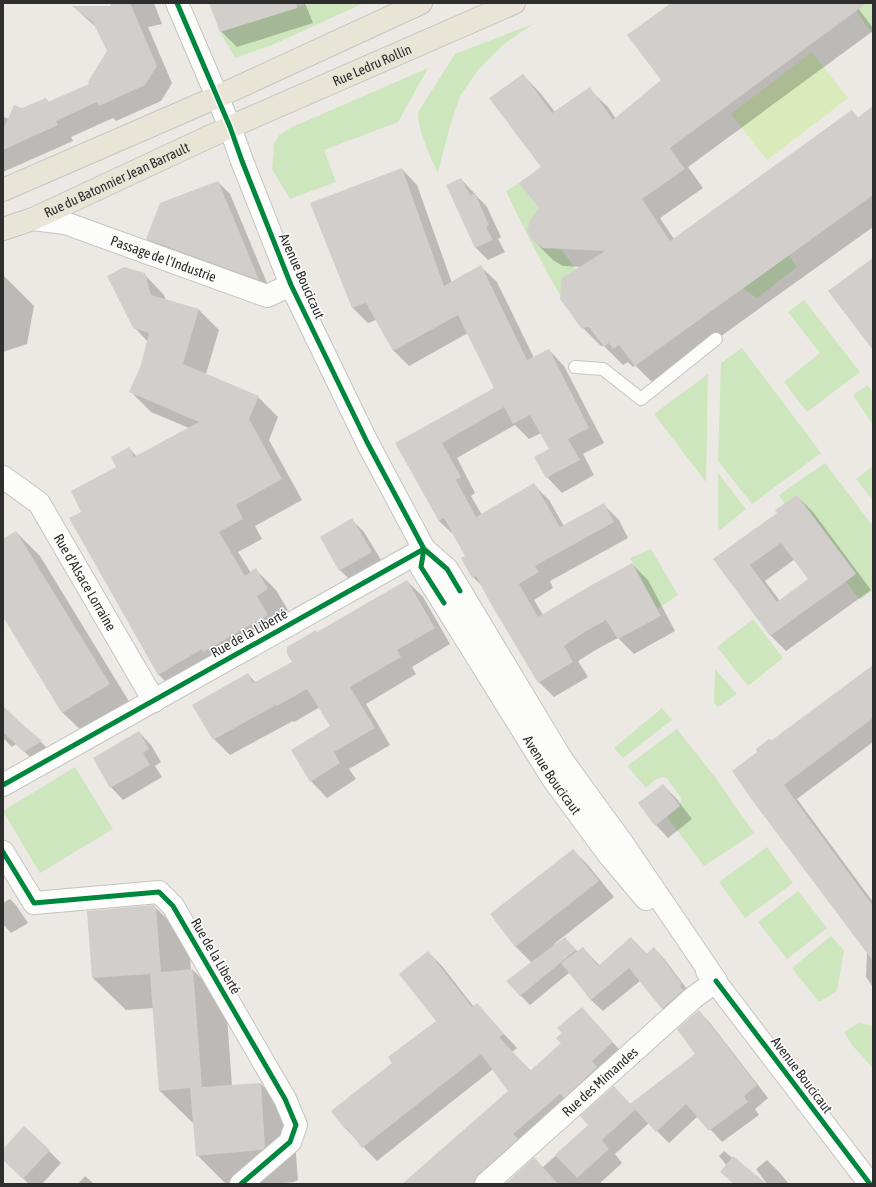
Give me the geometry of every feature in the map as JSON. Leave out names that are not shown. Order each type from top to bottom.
[{"type":"main road","points":[[3,190],[217,97],[421,3]]},
{"type":"main road","name":"Rue Ledru Rollin","points":[[230,127],[514,3]]},
{"type":"main road","name":"Rue du Batonnier Jean Barrault","points":[[3,230],[33,219],[230,127]]},
{"type":"street","name":"Avenue Boucicaut","points":[[178,3],[230,127],[291,285],[367,442],[424,550],[422,567],[553,779],[609,855],[716,981],[870,1184]]},
{"type":"street","name":"Passage de l'Industrie","points":[[33,219],[65,223],[267,296],[291,285]]},
{"type":"street","name":"Rue d'Alsace Lorraine","points":[[3,476],[39,503],[154,701]]},
{"type":"street","name":"Rue de la Liberté","points":[[3,785],[424,550]]},
{"type":"street","name":"Rue de la Liberté","points":[[3,852],[34,903],[159,892],[173,906],[285,1099],[296,1125],[290,1142],[241,1184]]},
{"type":"street","name":"Rue des Mimandes","points":[[486,1184],[693,998],[716,981]]},
{"type":"lane","points":[[575,367],[603,369],[641,399],[716,339]]},
{"type":"green space","points":[[312,3],[364,3],[272,45],[235,58],[220,32]]},
{"type":"green space","points":[[851,3],[873,3],[873,35]]},
{"type":"green space","points":[[533,24],[504,44],[479,69],[460,96],[451,122],[438,173],[422,135],[418,112],[455,54]]},
{"type":"green space","points":[[812,52],[848,98],[767,160],[731,114]]},
{"type":"green space","points":[[428,68],[398,122],[324,150],[336,182],[290,199],[272,169],[274,144],[279,135],[290,128]]},
{"type":"green space","points":[[519,183],[540,209],[529,225],[529,232],[532,239],[540,247],[545,249],[559,246],[585,282],[607,266],[600,255],[643,223],[660,248],[588,300],[598,313],[579,325],[540,260],[506,191]]},
{"type":"green space","points":[[789,255],[797,267],[757,298],[743,289]]},
{"type":"green space","points":[[804,300],[860,372],[807,412],[784,382],[820,353],[788,312]]},
{"type":"green space","points":[[742,348],[821,453],[752,504],[718,461],[721,363]]},
{"type":"green space","points":[[708,374],[706,482],[654,414]]},
{"type":"green space","points":[[868,385],[873,393],[873,425],[853,395]]},
{"type":"green space","points":[[825,463],[873,526],[873,590],[860,600],[846,582],[856,573],[797,495],[785,504],[779,495]]},
{"type":"green space","points":[[873,466],[873,501],[856,479]]},
{"type":"green space","points":[[718,473],[746,509],[720,530],[718,527]]},
{"type":"green space","points":[[651,549],[678,595],[657,609],[630,558]]},
{"type":"green space","points":[[753,619],[783,658],[748,686],[717,647]]},
{"type":"green space","points":[[715,669],[737,694],[718,707],[714,703]]},
{"type":"green space","points":[[662,708],[672,720],[623,758],[614,748]]},
{"type":"green space","points":[[677,729],[715,777],[754,833],[704,866],[667,817],[680,806],[681,798],[666,777],[656,779],[646,788],[627,766]]},
{"type":"green space","points":[[75,767],[113,829],[40,873],[3,811]]},
{"type":"green space","points":[[767,847],[793,883],[745,918],[719,882]]},
{"type":"green space","points":[[798,891],[827,928],[787,959],[758,922]]},
{"type":"green space","points":[[831,936],[844,950],[837,991],[819,1002],[792,968]]},
{"type":"green space","points":[[859,1023],[873,1026],[873,1068],[852,1045],[844,1032]]},
{"type":"building","points":[[110,3],[130,3],[157,66],[145,85],[99,106],[97,102],[56,121],[58,125],[3,150],[3,130],[14,105],[22,108],[46,98],[48,102],[89,84],[88,82],[107,51],[93,22],[72,6],[111,6]]},
{"type":"building","points":[[209,3],[296,3],[297,8],[220,32]]},
{"type":"building","points":[[671,3],[867,3],[670,148],[685,169],[642,199],[670,241],[852,110],[857,118],[873,106],[873,195],[635,366],[619,345],[613,349],[609,343],[604,347],[589,327],[581,328],[560,299],[562,278],[605,251],[543,248],[533,241],[527,230],[530,221],[539,208],[519,183],[541,167],[489,98],[523,74],[552,113],[590,87],[613,120],[661,80],[627,35]]},
{"type":"building","points":[[402,168],[444,286],[481,265],[527,360],[549,349],[589,428],[568,439],[580,460],[546,478],[534,457],[549,449],[530,415],[513,424],[504,407],[442,443],[461,477],[456,480],[476,517],[534,483],[560,527],[604,503],[614,522],[535,566],[539,572],[519,584],[538,617],[632,563],[661,616],[618,639],[606,620],[564,646],[573,662],[538,683],[476,576],[472,578],[461,558],[465,556],[444,518],[439,521],[395,443],[494,388],[458,315],[393,351],[366,303],[352,308],[310,203]]},
{"type":"building","points":[[461,178],[470,195],[475,193],[489,225],[486,227],[493,240],[475,248],[446,185]]},
{"type":"building","points":[[218,181],[259,280],[146,239],[160,203]]},
{"type":"building","points":[[873,258],[873,350],[828,291]]},
{"type":"building","points":[[124,267],[145,273],[151,295],[199,309],[183,364],[259,396],[249,419],[282,479],[236,505],[243,519],[219,532],[245,576],[256,568],[268,589],[257,596],[268,615],[203,652],[202,649],[158,675],[69,518],[81,512],[71,491],[116,467],[111,457],[129,447],[134,457],[199,422],[129,392],[141,365],[149,333],[133,328],[107,276]]},
{"type":"building","points":[[797,495],[856,574],[770,636],[713,559],[777,513],[775,510]],"holes":[[[781,543],[808,579],[777,602],[750,565]]]},
{"type":"building","points":[[352,518],[372,552],[339,571],[320,537]]},
{"type":"building","points":[[16,531],[110,684],[62,713],[3,617],[3,539]]},
{"type":"building","points":[[407,580],[435,628],[397,650],[401,657],[350,687],[375,728],[334,752],[340,763],[310,782],[291,750],[330,726],[307,689],[213,740],[192,705],[248,673],[253,683],[292,662],[287,654],[287,647],[316,630],[317,632]]},
{"type":"building","points":[[873,665],[873,718],[784,785],[873,906],[873,961],[752,800],[732,771],[757,752],[756,749],[769,739],[772,740]]},
{"type":"building","points":[[3,706],[42,741],[24,752],[3,732]]},
{"type":"building","points":[[139,731],[149,749],[143,753],[150,765],[110,788],[93,758]]},
{"type":"building","points":[[663,784],[680,806],[655,826],[638,803]]},
{"type":"building","points":[[573,849],[599,881],[515,947],[490,914]]},
{"type":"building","points":[[154,905],[156,907],[161,972],[193,969],[202,1087],[261,1083],[265,1147],[262,1150],[196,1156],[190,1088],[159,1091],[150,974],[92,978],[87,911]]},
{"type":"building","points":[[565,937],[576,950],[520,996],[506,981]]},
{"type":"building","points":[[631,937],[646,954],[654,947],[682,984],[680,986],[683,990],[662,1009],[629,968],[591,1000],[561,963],[583,947],[598,966]]},
{"type":"building","points":[[428,951],[472,1007],[477,1003],[504,1034],[499,1037],[530,1071],[561,1043],[556,1038],[562,1033],[557,1028],[582,1007],[613,1042],[592,1061],[597,1067],[564,1098],[560,1094],[513,1134],[518,1139],[478,1175],[474,1180],[474,1184],[402,1184],[508,1091],[481,1054],[362,1148],[347,1128],[345,1129],[331,1111],[392,1063],[388,1057],[436,1021],[399,974]]},
{"type":"building","points":[[699,1010],[757,1085],[744,1096],[748,1102],[709,1131],[686,1104],[656,1132],[630,1104],[695,1054],[677,1029]]},
{"type":"building","points":[[614,1086],[635,1110],[602,1140],[609,1149],[577,1178],[555,1155],[588,1125],[580,1116]]},
{"type":"building","points":[[24,1126],[50,1150],[23,1179],[3,1160],[3,1149]]},
{"type":"building","points":[[733,1156],[767,1184],[734,1184],[720,1172]]},
{"type":"building","points":[[534,1157],[558,1184],[505,1184]]},
{"type":"cycle path","points":[[177,3],[230,127],[291,285],[367,442],[424,549],[447,569],[460,591]]},
{"type":"cycle path","points":[[424,549],[421,567],[444,603]]},
{"type":"cycle path","points":[[3,785],[424,549]]},
{"type":"cycle path","points":[[3,852],[34,903],[159,892],[173,906],[285,1099],[296,1125],[290,1142],[241,1184]]},
{"type":"cycle path","points":[[716,981],[870,1184]]}]
